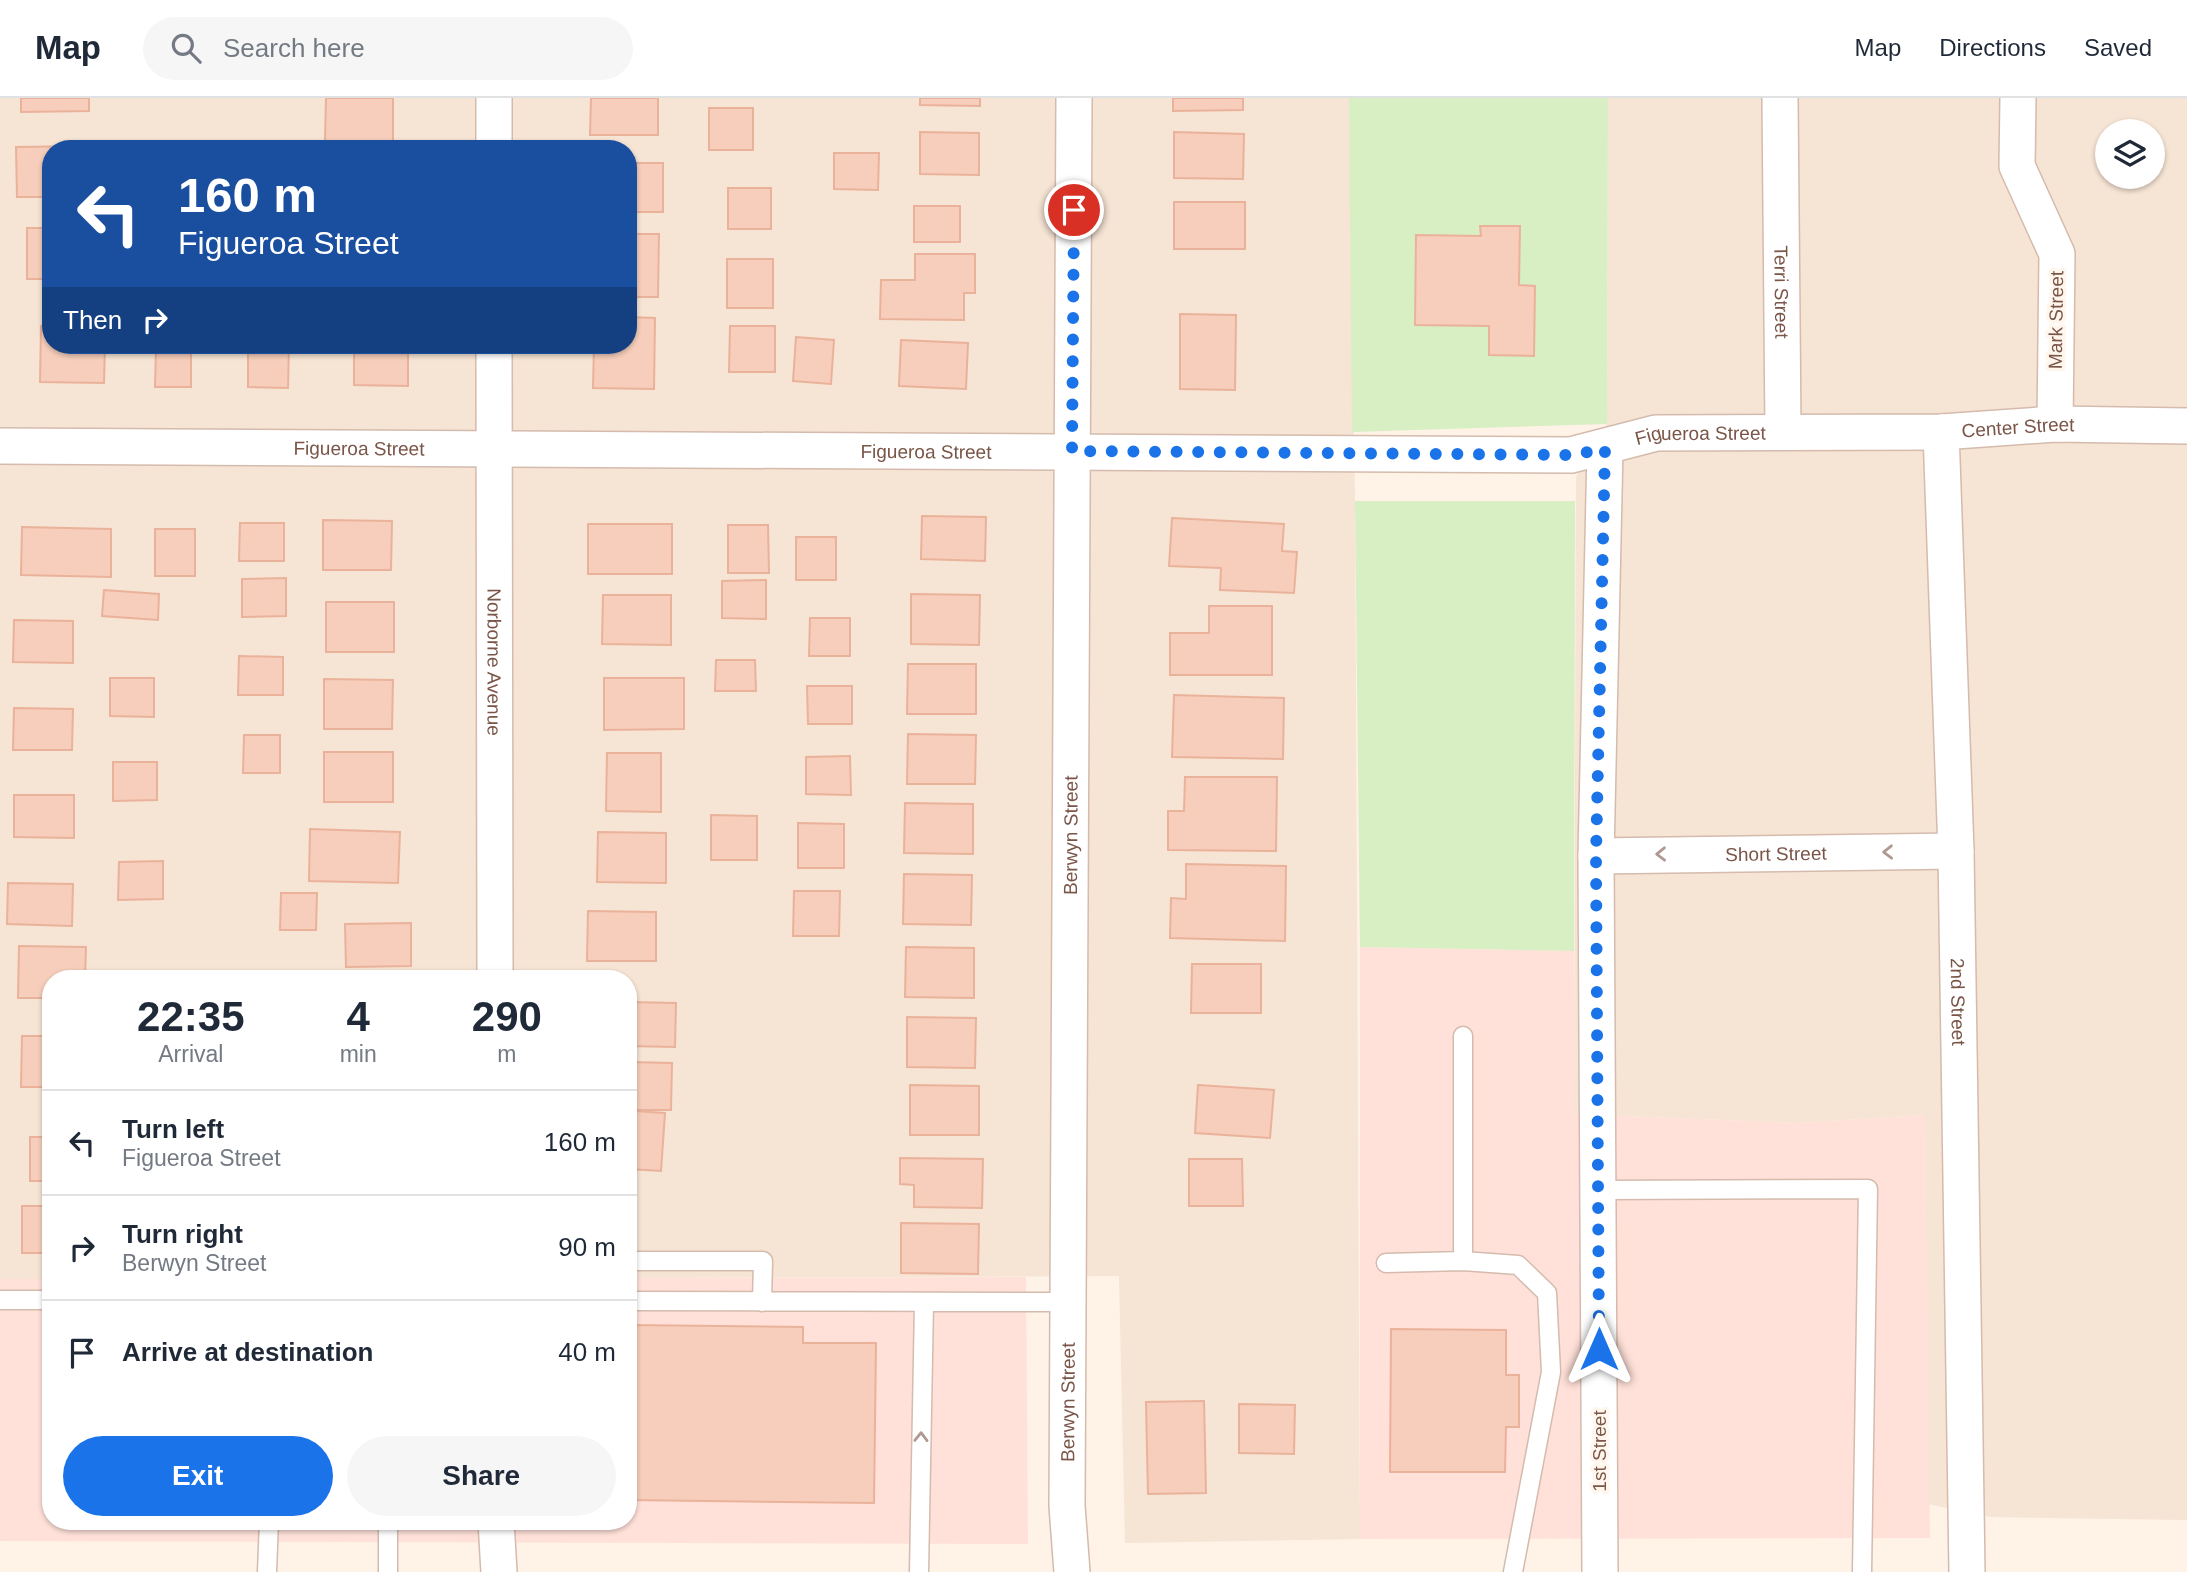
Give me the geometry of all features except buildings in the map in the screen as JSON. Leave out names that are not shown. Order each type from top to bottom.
[{"type":"street","points":[[494,98],[494,140]]},
{"type":"street","name":"Berwyn Street","points":[[1072,1572],[1067,1506],[1074,98]]},
{"type":"street","name":"Terri Street","points":[[1780,98],[1783,431]]},
{"type":"street","name":"Mark Street","points":[[2018,98],[2017,166],[2057,254],[2055,424]]},
{"type":"street","name":"Norborne Avenue","points":[[494,354],[495,970]]},
{"type":"street","name":"Center Street","points":[[1848,431],[1941,432],[2055,424],[2187,426]]},
{"type":"street","name":"Figueroa Street","points":[[0,446],[1571,455],[1605,449],[1656,433],[1848,431]]},
{"type":"street","name":"2nd Street","points":[[1941,432],[1956,851],[1967,1572]]},
{"type":"street","name":"1st Street","points":[[1600,1572],[1596,856],[1605,449]]},
{"type":"street","name":"Short Street","points":[[1596,856],[1956,851]]},
{"type":"street","points":[[497,1530],[499,1572]]},
{"type":"lane","points":[[1463,1261],[1464,1035]]},
{"type":"lane","points":[[1598,1190],[1868,1189],[1863,1572]]},
{"type":"lane","points":[[637,1261],[763,1261],[762,1302]]},
{"type":"lane","points":[[1386,1263],[1463,1261],[1518,1265],[1547,1293],[1551,1373],[1513,1572]]},
{"type":"lane","points":[[0,1300],[42,1300]]},
{"type":"lane","points":[[637,1301],[1070,1302]]},
{"type":"lane","points":[[919,1572],[924,1303]]},
{"type":"lane","points":[[267,1572],[269,1530]]},
{"type":"lane","points":[[388,1530],[388,1572]]},
{"type":"shaded area","points":[[0,98],[1349,98],[1355,501],[1360,1539],[1125,1543],[1119,1276],[637,1278],[637,970],[42,970],[42,1279],[0,1279]]},
{"type":"shaded area","points":[[1608,98],[2187,98],[2187,1520],[1991,1517],[1928,1504],[1925,1115],[1799,1123],[1574,1114],[1576,477],[1607,424]]},
{"type":"shaded area","points":[[1360,947],[1574,951],[1574,1114],[1799,1123],[1925,1115],[1930,1538],[1360,1539]]},
{"type":"shaded area","points":[[1026,1277],[1028,1544],[0,1541],[0,1279],[42,1279],[42,1530],[637,1530],[637,1278]]},
{"type":"green space","points":[[1349,98],[1608,98],[1607,424],[1352,432]]},
{"type":"green space","points":[[1355,501],[1575,501],[1574,951],[1360,947]]},
{"type":"route","points":[[1074,210],[1072,451],[1571,455],[1605,449],[1596,856],[1599,1349]]}]
